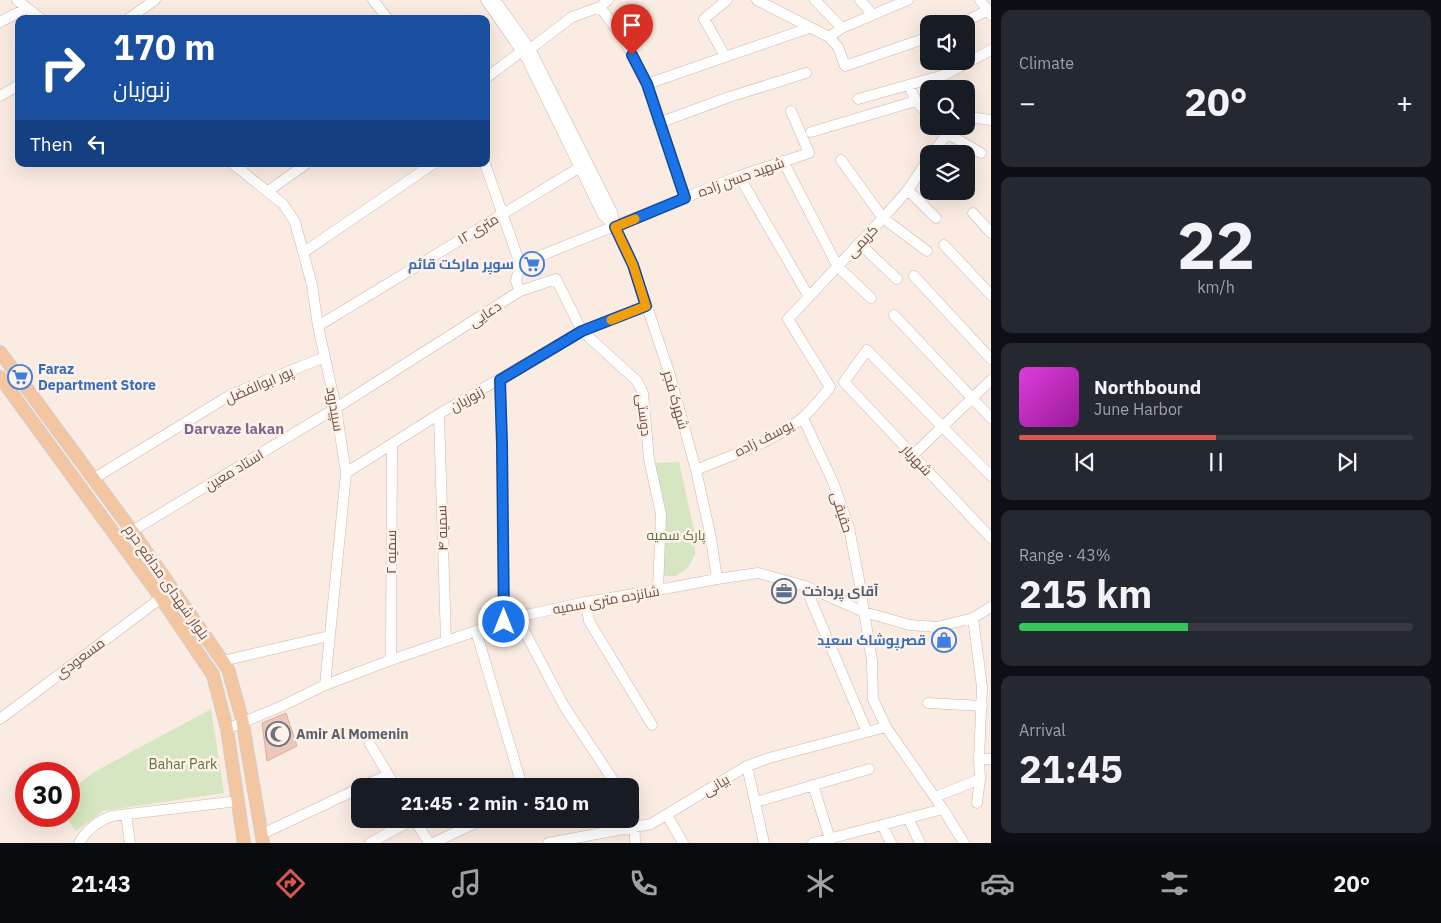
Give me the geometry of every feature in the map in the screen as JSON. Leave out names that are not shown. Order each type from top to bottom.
[{"type":"main road","name":"بلوار شهدای مدافع حرم","points":[[0,352],[132,531],[228,669],[243,723],[263,838]]},
{"type":"main road","name":"بلوار شهدای مدافع حرم","points":[[0,377],[161,598],[213,675],[227,729],[244,843]]},
{"type":"street","points":[[17,0],[36,15]]},
{"type":"street","points":[[134,15],[155,0]]},
{"type":"street","points":[[373,0],[384,15]]},
{"type":"street","name":"شهرک فجر","points":[[486,0],[526,50]]},
{"type":"street","name":"شهرک فجر","points":[[495,0],[526,50],[584,165],[612,212],[615,227],[633,265],[669,372],[696,470],[711,538],[717,579]]},
{"type":"street","points":[[725,56],[704,19],[727,0]]},
{"type":"street","points":[[758,0],[829,37],[838,47],[846,66],[920,40]]},
{"type":"street","points":[[814,0],[842,28]]},
{"type":"street","points":[[860,0],[873,15]]},
{"type":"street","points":[[829,37],[842,28],[908,0]]},
{"type":"street","points":[[975,18],[989,12],[980,0]]},
{"type":"street","points":[[490,75],[572,17],[604,3],[626,41],[647,84],[685,198]]},
{"type":"street","points":[[0,22],[27,8]]},
{"type":"street","points":[[647,84],[809,28]]},
{"type":"street","points":[[858,99],[944,75],[991,50]]},
{"type":"street","points":[[660,123],[726,98],[806,73]]},
{"type":"street","points":[[909,86],[920,105]]},
{"type":"street","points":[[0,96],[15,87]]},
{"type":"street","points":[[811,132],[916,101]]},
{"type":"street","name":"شهید حسن زاده","points":[[520,264],[739,176],[809,153],[791,111]]},
{"type":"street","points":[[975,118],[991,120]]},
{"type":"street","points":[[955,135],[981,152]]},
{"type":"street","points":[[841,160],[884,218],[926,251]]},
{"type":"street","points":[[784,161],[838,267],[871,298]]},
{"type":"street","name":"۱۲ متری","points":[[318,326],[584,165]]},
{"type":"street","name":"سپیدرود","points":[[237,167],[268,191],[290,212],[295,222],[312,285],[318,326],[336,408],[346,473],[325,685]]},
{"type":"street","points":[[268,191],[302,167]]},
{"type":"street","points":[[304,252],[428,167]]},
{"type":"street","points":[[486,167],[520,264],[516,281],[520,291]]},
{"type":"street","name":"کریمی","points":[[788,318],[884,218],[908,190],[920,172]]},
{"type":"street","points":[[739,176],[809,297]]},
{"type":"street","points":[[908,190],[936,218]]},
{"type":"street","points":[[973,213],[991,233]]},
{"type":"street","points":[[860,244],[897,278]]},
{"type":"street","points":[[944,245],[991,295]]},
{"type":"street","points":[[914,276],[991,359]]},
{"type":"street","name":"دوستی","points":[[520,291],[556,279],[582,331],[637,381],[643,393],[649,459],[661,514],[658,590]]},
{"type":"street","name":"دعایی","points":[[336,408],[520,291]]},
{"type":"street","name":"زنوزیان","points":[[346,473],[439,414],[582,331],[646,306]]},
{"type":"street","points":[[894,315],[971,399],[991,418]]},
{"type":"street","name":"یوسف زاده","points":[[696,470],[768,440],[790,428],[803,418],[830,387],[788,318]]},
{"type":"street","name":"شهریار","points":[[943,427],[867,350],[844,382],[991,538]]},
{"type":"street","name":"پور ابوالفضل","points":[[93,479],[232,394],[325,357]]},
{"type":"street","points":[[500,380],[504,622]]},
{"type":"street","points":[[913,455],[991,380]]},
{"type":"street","name":"استاد معین","points":[[132,531],[336,408]]},
{"type":"street","name":"سمیه ۴","points":[[439,414],[446,641]]},
{"type":"street","name":"حقیقی","points":[[803,418],[833,482],[849,528],[872,661],[873,699],[886,727],[935,797],[964,843]]},
{"type":"street","points":[[943,427],[991,476]]},
{"type":"street","name":"سمیه ۲","points":[[391,660],[392,444]]},
{"type":"street","name":"شانزده متری سمیه","points":[[227,729],[256,718],[325,685],[391,660],[517,617],[586,602],[717,579],[758,573],[805,586],[864,612],[910,625],[938,627],[973,618],[991,607]]},
{"type":"street","points":[[805,586],[867,732]]},
{"type":"street","name":"مسعودی","points":[[0,719],[161,598]]},
{"type":"street","points":[[586,602],[589,621],[652,725]]},
{"type":"street","points":[[517,617],[564,706],[611,778]]},
{"type":"street","points":[[973,618],[982,687],[980,779],[977,803]]},
{"type":"street","points":[[476,631],[520,778]]},
{"type":"street","points":[[223,661],[329,636]]},
{"type":"street","points":[[928,704],[982,706]]},
{"type":"street","points":[[240,710],[248,716],[256,718]]},
{"type":"street","name":"بیانی","points":[[639,825],[650,824],[667,815],[747,766],[769,758],[886,727]]},
{"type":"street","points":[[370,744],[390,778]]},
{"type":"street","points":[[979,759],[991,759]]},
{"type":"street","points":[[747,766],[764,843]]},
{"type":"street","points":[[756,802],[868,769]]},
{"type":"street","points":[[380,778],[388,774]]},
{"type":"street","points":[[935,797],[980,779]]},
{"type":"street","points":[[813,785],[830,838]]},
{"type":"street","points":[[263,838],[351,793]]},
{"type":"street","points":[[79,843],[84,834],[97,821],[112,816],[238,801]]},
{"type":"street","points":[[813,843],[943,809]]},
{"type":"street","points":[[126,815],[130,843]]},
{"type":"street","points":[[667,815],[683,843]]},
{"type":"street","points":[[908,818],[920,843]]},
{"type":"street","points":[[882,825],[892,843]]},
{"type":"street","points":[[370,843],[398,828]]},
{"type":"street","points":[[420,828],[429,843]]},
{"type":"street","points":[[433,843],[465,828]]},
{"type":"street","name":"بیانی","points":[[548,843],[623,828]]},
{"type":"street","points":[[633,828],[635,843]]},
{"type":"green space","name":"پارک سمیه","points":[[679,462],[695,534],[695,554],[688,568],[676,576],[660,576],[658,506],[653,463]]},
{"type":"green space","name":"Bahar Park","points":[[211,709],[224,793],[103,811],[76,831],[73,827],[80,827],[80,783],[94,772]]},
{"type":"building","name":"Amir Al Momenin","points":[[286,713],[297,746],[267,761],[262,723]]},
{"type":"slow traffic","points":[[611,320],[646,306],[633,265],[615,227],[635,219]]},
{"type":"place","name":"سوپر مارکت قائم","points":[[532,264]]},
{"type":"place","name":"Faraz Department Store","points":[[20,377]]},
{"type":"place","name":"آقای پرداخت","points":[[784,591]]},
{"type":"place","name":"قصرپوشاک سعید","points":[[944,640]]},
{"type":"place","name":"Amir Al Momenin","points":[[278,734]]},
{"type":"district","name":"Darvaze lakan","points":[[234,429]]},
{"type":"route","points":[[504,622],[500,380],[582,331],[646,306],[633,265],[615,227],[685,198],[647,84],[632,55]]}]
